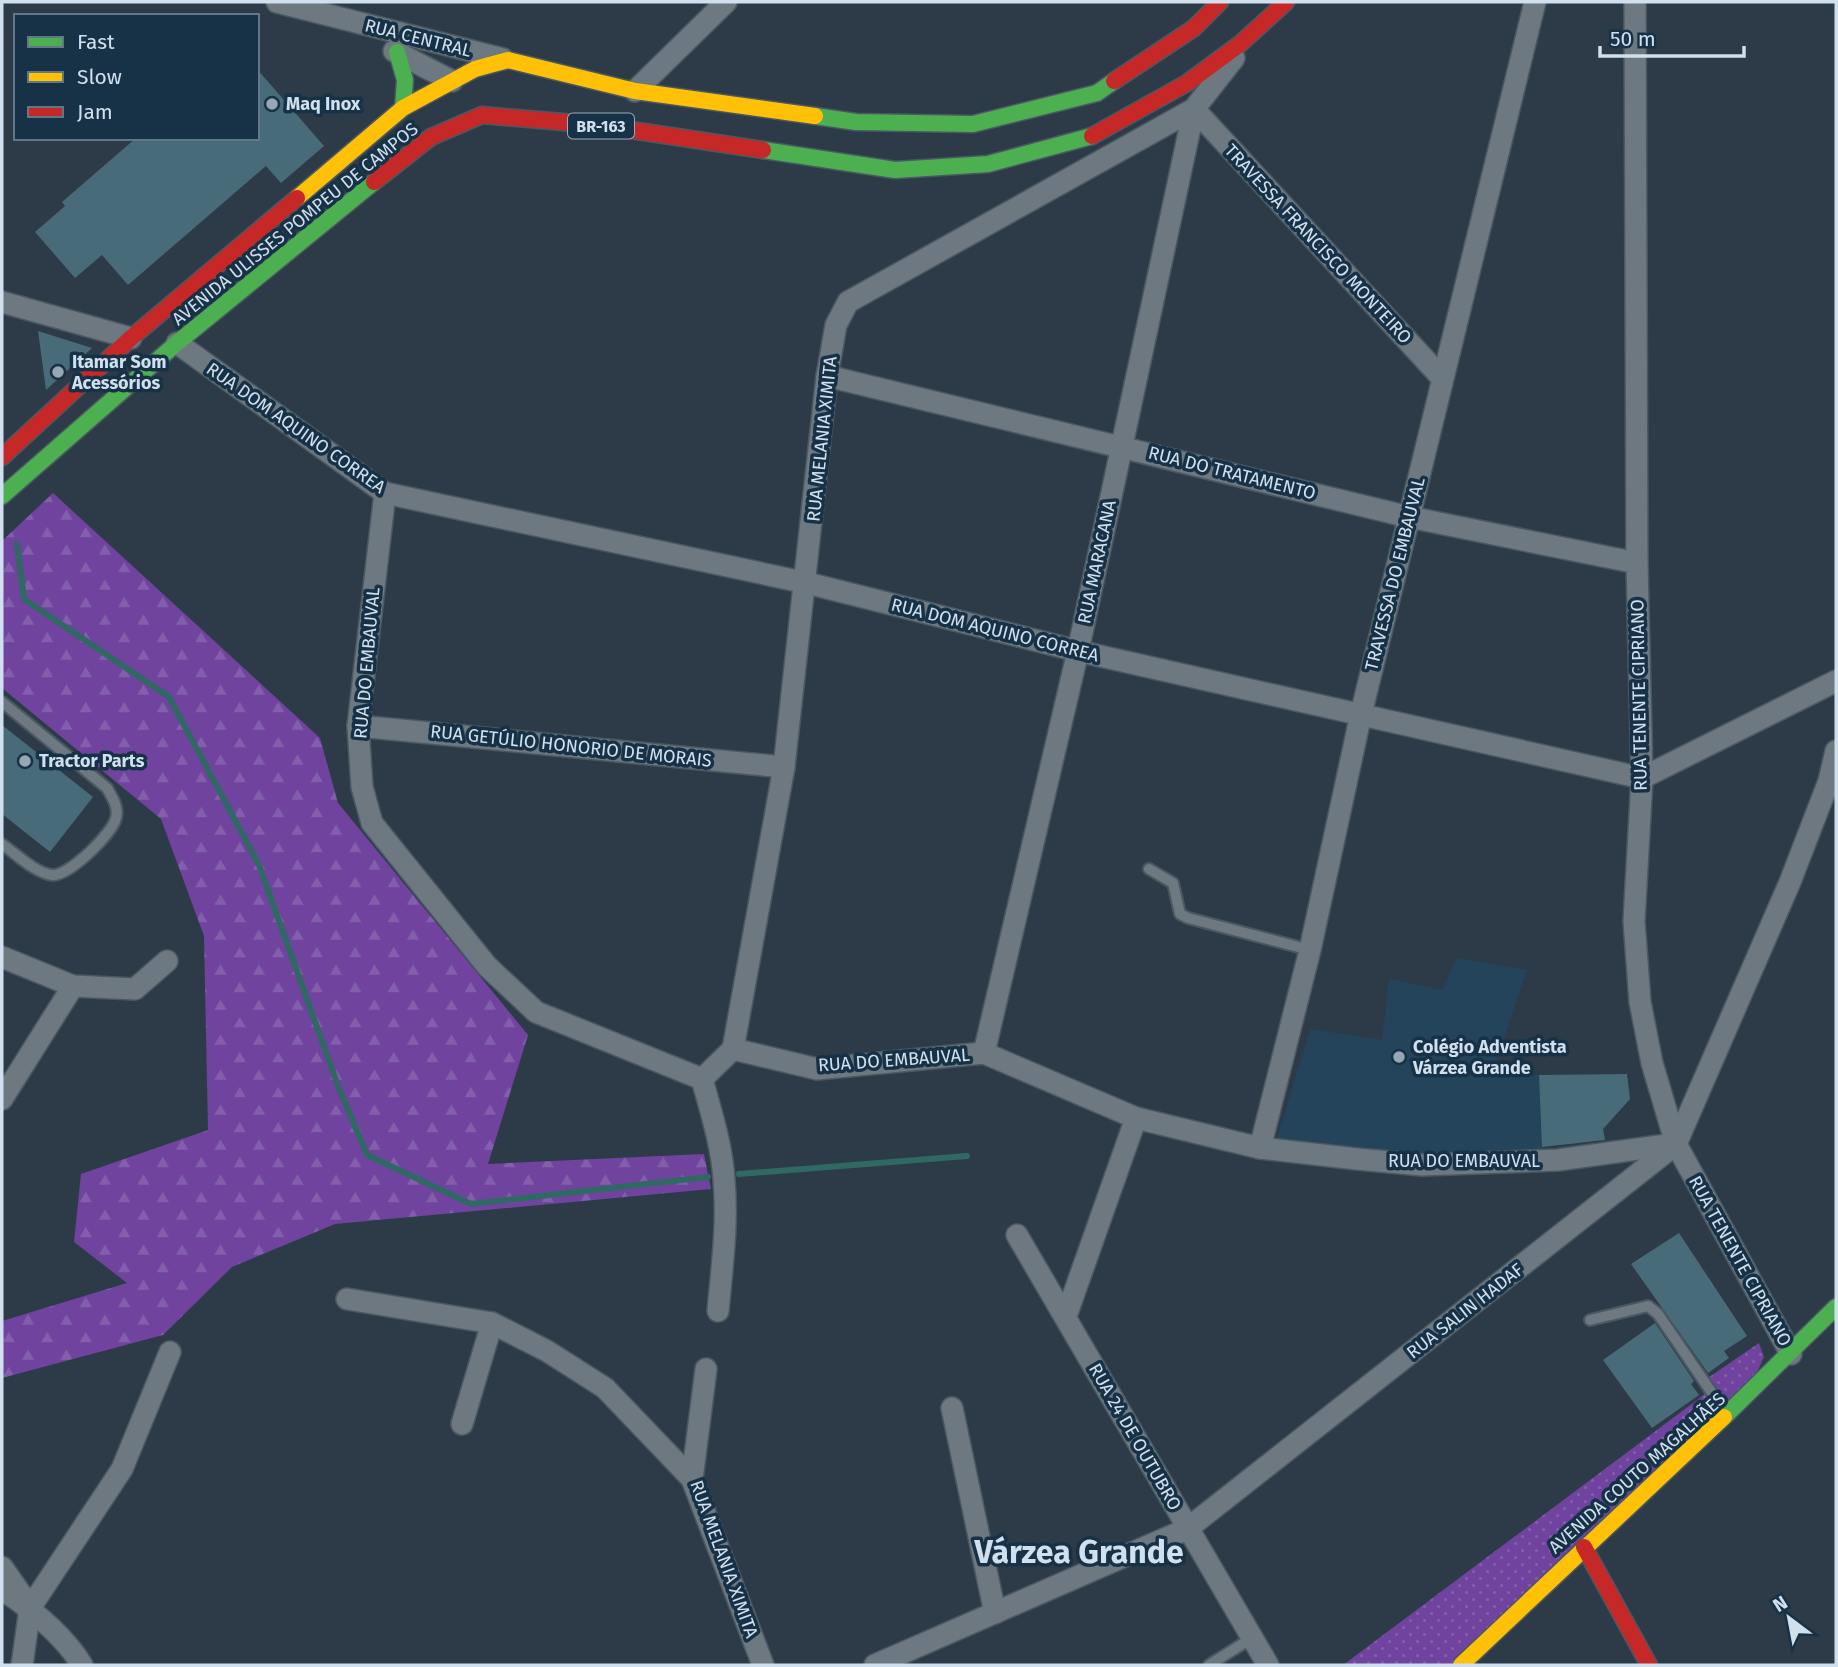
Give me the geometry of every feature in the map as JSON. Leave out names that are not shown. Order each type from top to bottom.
[{"type":"main road","name":"AVENIDA ULISSES POMPEU DE CAMPOS","points":[[2,457],[131,338],[403,108],[459,94],[475,69],[508,60],[629,103],[856,122],[973,124],[1097,93],[1194,29],[1220,2]]},
{"type":"main road","name":"AVENIDA ULISSES POMPEU DE CAMPOS","points":[[2,496],[177,343],[431,137],[482,115],[598,125],[895,170],[988,164],[1090,137],[1187,83],[1240,44],[1286,2]]},
{"type":"main road","points":[[397,52],[406,77],[407,94],[403,108]]},
{"type":"main road","points":[[459,94],[482,115]]},
{"type":"main road","points":[[598,125],[629,103]]},
{"type":"main road","name":"AVENIDA COUTO MAGALHÃES","points":[[1461,1665],[1584,1547],[1728,1417],[1836,1307]]},
{"type":"main road","points":[[1584,1547],[1649,1665]]},
{"type":"street","name":"RUA CENTRAL","points":[[277,2],[508,60]]},
{"type":"street","points":[[629,103],[726,2]]},
{"type":"street","name":"TRAVESSA DO EMBAUVAL","points":[[1260,1148],[1310,950],[1361,714],[1535,2]]},
{"type":"street","name":"RUA TENENTE CIPRIANO","points":[[1636,2],[1637,563],[1642,778],[1634,921],[1640,1002],[1652,1063],[1676,1144],[1791,1354]]},
{"type":"street","name":"RUA CENTRAL","points":[[327,16],[397,52],[459,94]]},
{"type":"street","name":"RUA MELANIA XIMITA","points":[[733,1049],[784,767],[807,583],[827,376],[836,325],[848,302],[1194,110],[1232,62],[1240,44]]},
{"type":"street","name":"TRAVESSA FRANCISCO MONTEIRO","points":[[1194,110],[1442,378]]},
{"type":"street","name":"RUA MARACANA","points":[[984,1053],[1078,651],[1194,110]]},
{"type":"street","points":[[2,302],[131,338]]},
{"type":"street","name":"RUA DOM AQUINO CORREA","points":[[177,343],[385,494],[807,583],[1078,651],[1642,778]]},
{"type":"street","name":"RUA DO TRATAMENTO","points":[[827,376],[1122,445],[1409,517],[1637,563]]},
{"type":"street","name":"RUA DO EMBAUVAL","points":[[385,494],[358,726],[362,787],[372,824],[506,987],[536,1012],[702,1079]]},
{"type":"street","points":[[1642,778],[1836,681]]},
{"type":"street","name":"RUA GETÚLIO HONORIO DE MORAIS","points":[[358,726],[784,767]]},
{"type":"street","name":"RUA SALIN HADAF","points":[[875,1665],[1187,1529],[1676,1144],[1790,882],[1829,781],[1836,751]]},
{"type":"street","points":[[2,957],[73,986],[135,989],[167,961]]},
{"type":"street","points":[[2,1099],[73,986]]},
{"type":"street","points":[[718,1311],[726,1221],[724,1178],[719,1141],[702,1079],[733,1049]]},
{"type":"street","name":"RUA DO EMBAUVAL","points":[[733,1049],[817,1069],[984,1053],[1136,1118],[1260,1148],[1422,1165],[1558,1160],[1676,1144]]},
{"type":"street","points":[[1066,1316],[1136,1118]]},
{"type":"street","name":"RUA 24 DE OUTUBRO","points":[[1017,1235],[1268,1665]]},
{"type":"street","points":[[347,1299],[492,1323],[547,1351],[605,1388],[692,1479]]},
{"type":"street","points":[[462,1424],[492,1323]]},
{"type":"street","points":[[22,1665],[30,1608],[122,1469],[170,1352]]},
{"type":"street","name":"RUA MELANIA XIMITA","points":[[706,1368],[692,1479],[763,1665]]},
{"type":"street","points":[[952,1408],[995,1613]]},
{"type":"street","points":[[2,1566],[30,1608],[75,1654],[82,1665]]},
{"type":"street","points":[[2,1589],[30,1608]]},
{"type":"lane","points":[[2,702],[107,788],[115,803],[117,816],[112,827],[94,846],[62,873],[51,875],[40,870],[2,844]]},
{"type":"lane","points":[[1149,869],[1173,883],[1180,914],[1310,950]]},
{"type":"lane","points":[[1590,1320],[1638,1307],[1648,1307],[1658,1314],[1728,1417]]},
{"type":"lane","points":[[1209,1665],[1252,1638]]},
{"type":"shaded area","name":"Colégio Adventista Várzea Grande","points":[[1456,958],[1527,970],[1491,1077],[1539,1075],[1542,1150],[1419,1154],[1344,1151],[1277,1138],[1310,1029],[1382,1040],[1389,979],[1443,990]]},
{"type":"green space","points":[[53,493],[320,738],[338,803],[528,1035],[488,1164],[704,1154],[711,1189],[335,1224],[232,1267],[163,1335],[2,1378],[2,1321],[127,1283],[74,1242],[81,1174],[208,1130],[204,936],[161,819],[2,688],[2,541]]},
{"type":"green space","points":[[1759,1343],[1764,1357],[1754,1379],[1450,1665],[1343,1665],[1705,1394],[1699,1384]]},
{"type":"building","points":[[259,71],[324,146],[281,183],[266,166],[128,285],[102,255],[75,278],[35,232],[65,206],[62,202],[134,140],[259,140]]},
{"type":"building","name":"Itamar Som Acessórios","points":[[38,331],[92,348],[46,390]]},
{"type":"building","name":"Tractor Parts","points":[[2,725],[93,797],[50,852],[2,814]]},
{"type":"building","points":[[1627,1074],[1630,1099],[1603,1129],[1605,1140],[1542,1147],[1539,1075]]},
{"type":"building","points":[[1679,1233],[1747,1336],[1724,1351],[1729,1358],[1708,1373],[1631,1264]]},
{"type":"building","points":[[1655,1323],[1694,1381],[1691,1384],[1699,1395],[1652,1428],[1603,1360]]},
{"type":"waterway","points":[[17,544],[24,599],[169,697],[259,865],[338,1086],[367,1155],[471,1204],[708,1177]]},
{"type":"waterway","points":[[739,1174],[967,1156]]},
{"type":"traffic: fast","points":[[397,52],[405,80],[403,108]]},
{"type":"traffic: fast","points":[[815,116],[856,122],[973,124],[1097,93],[1114,81]]},
{"type":"traffic: fast","points":[[763,150],[895,170],[988,164],[1092,136]]},
{"type":"traffic: fast","points":[[2,496],[177,343],[374,182]]},
{"type":"traffic: fast","points":[[1724,1417],[1836,1307]]},
{"type":"traffic: slow","points":[[297,198],[403,108],[475,69],[508,60],[635,91],[815,116]]},
{"type":"traffic: slow","points":[[1461,1665],[1724,1417]]},
{"type":"traffic: jam","points":[[1114,81],[1194,28],[1220,2]]},
{"type":"traffic: jam","points":[[1092,136],[1187,83],[1240,44],[1286,2]]},
{"type":"traffic: jam","points":[[374,182],[431,137],[482,115],[598,125],[763,150]]},
{"type":"traffic: jam","points":[[2,457],[131,338],[297,198]]},
{"type":"traffic: jam","points":[[1584,1547],[1649,1665]]},
{"type":"place","name":"Maq Inox","points":[[272,104]]},
{"type":"place","name":"Itamar Som Acessórios","points":[[58,372]]},
{"type":"place","name":"Tractor Parts","points":[[25,761]]},
{"type":"place","name":"Colégio Adventista Várzea Grande","points":[[1399,1057]]},
{"type":"district","name":"Várzea Grande","points":[[1079,1552]]}]
